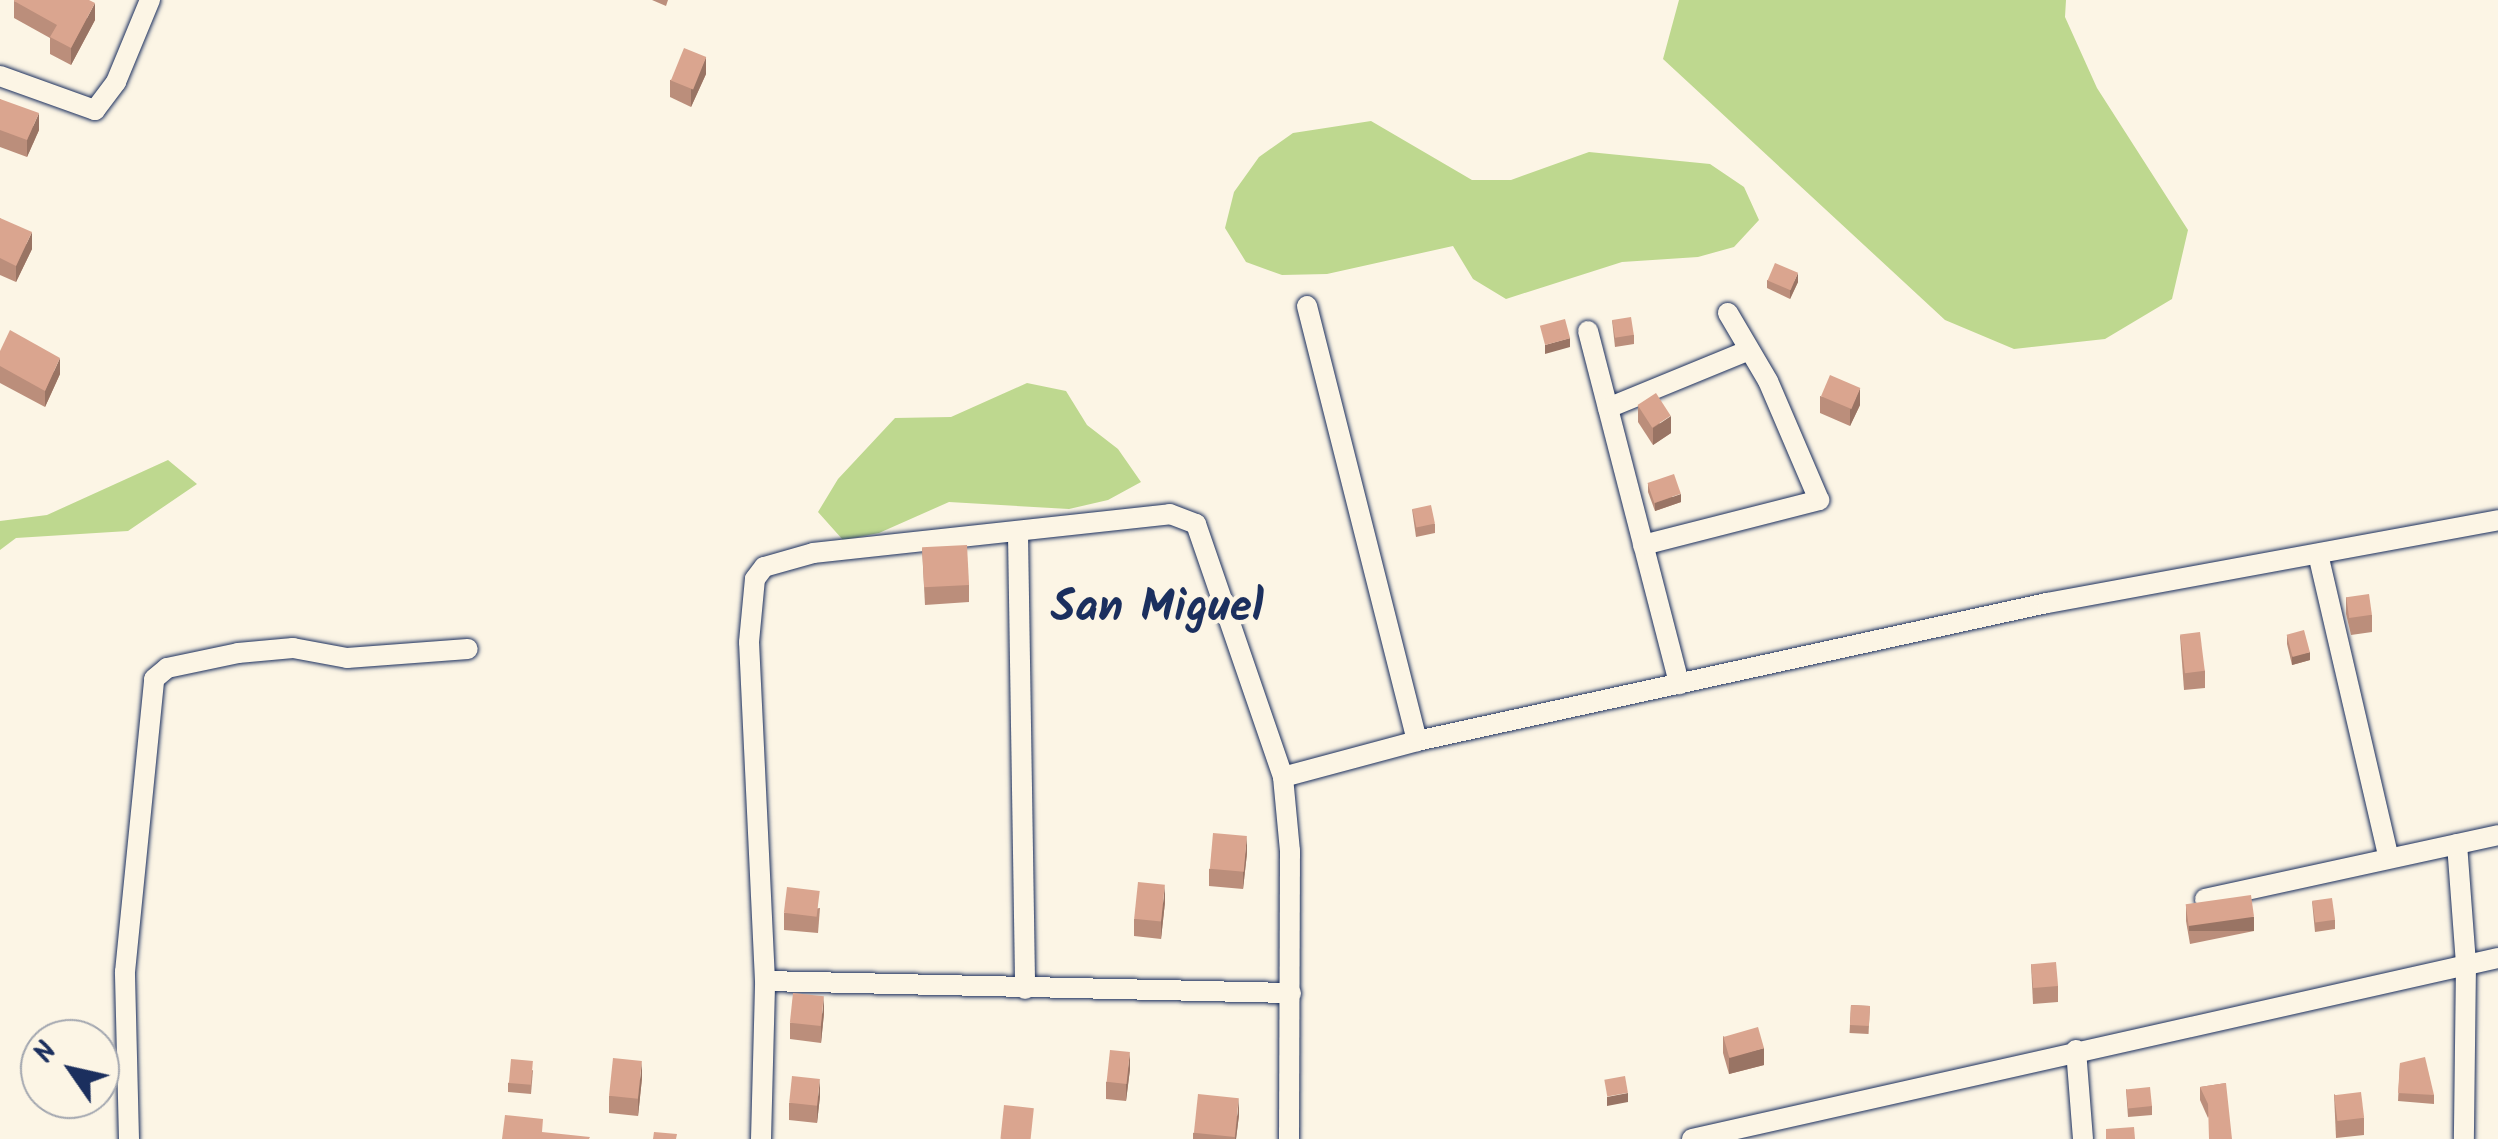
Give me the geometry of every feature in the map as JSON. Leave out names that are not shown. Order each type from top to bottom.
[{"type":"street","points":[[0,76],[95,110],[116,82],[150,0]]},
{"type":"street","points":[[1307,306],[1417,740]]},
{"type":"street","points":[[1643,545],[1818,500],[1768,381],[1747,351],[1728,312]]},
{"type":"street","points":[[1588,331],[1679,684]]},
{"type":"street","points":[[1608,408],[1747,351]]},
{"type":"street","points":[[761,1139],[765,981],[750,642],[755,579],[764,567],[813,553],[1018,534],[1170,514],[1196,524],[1283,778],[1291,992],[1289,1139]]},
{"type":"street","points":[[1283,778],[1417,740],[2048,603],[2498,520]]},
{"type":"street","points":[[1018,534],[1026,989]]},
{"type":"street","points":[[2318,554],[2389,858]]},
{"type":"street","points":[[129,1139],[123,1017],[154,679],[167,668],[238,653],[293,648],[347,658],[468,649]]},
{"type":"street","points":[[2205,899],[2498,835]]},
{"type":"street","points":[[2458,844],[2466,964],[2464,1139]]},
{"type":"street","points":[[1704,1138],[2076,1050],[2498,958]]},
{"type":"street","points":[[765,981],[1291,992]]},
{"type":"street","points":[[2076,1050],[2083,1139]]},
{"type":"green space","points":[[1679,0],[2066,0],[2065,17],[2097,88],[2188,230],[2172,299],[2105,339],[2014,349],[1945,320],[1663,59]]},
{"type":"green space","points":[[1371,121],[1472,180],[1511,180],[1589,152],[1710,164],[1744,187],[1759,220],[1734,247],[1698,257],[1622,262],[1506,299],[1473,279],[1453,246],[1327,274],[1282,275],[1246,262],[1225,228],[1234,192],[1259,157],[1293,133]]},
{"type":"green space","points":[[1027,383],[1066,391],[1087,425],[1118,449],[1141,482],[1108,500],[1069,509],[949,502],[879,533],[843,540],[818,512],[838,479],[895,418],[951,417]]},
{"type":"green space","points":[[168,460],[197,484],[128,531],[16,538],[0,550],[0,521],[47,515]]},
{"type":"building","points":[[14,0],[95,3],[71,48],[50,37],[57,25]]},
{"type":"building","points":[[684,48],[706,57],[693,89],[671,80]]},
{"type":"building","points":[[0,99],[39,113],[27,140],[0,130]]},
{"type":"building","points":[[0,218],[32,232],[16,266],[0,258]]},
{"type":"building","points":[[1775,263],[1798,273],[1791,290],[1768,280]]},
{"type":"building","points":[[1631,317],[1634,335],[1615,338],[1612,320]]},
{"type":"building","points":[[1565,319],[1570,338],[1545,345],[1540,326]]},
{"type":"building","points":[[10,330],[60,358],[45,391],[0,366],[0,351]]},
{"type":"building","points":[[1830,375],[1860,388],[1851,409],[1821,396]]},
{"type":"building","points":[[1656,393],[1671,416],[1652,428],[1638,405]]},
{"type":"building","points":[[1674,474],[1681,494],[1654,503],[1648,483]]},
{"type":"building","points":[[1431,505],[1435,524],[1416,528],[1412,509]]},
{"type":"building","points":[[967,545],[969,585],[924,587],[922,547]]},
{"type":"building","points":[[2369,594],[2372,615],[2349,618],[2346,597]]},
{"type":"building","points":[[2304,630],[2310,652],[2293,657],[2287,635]]},
{"type":"building","points":[[2200,632],[2205,671],[2185,673],[2180,634]]},
{"type":"building","points":[[1213,833],[1247,836],[1244,872],[1210,869]]},
{"type":"building","points":[[1138,882],[1165,885],[1161,922],[1134,919]]},
{"type":"building","points":[[787,887],[820,891],[817,917],[784,913]]},
{"type":"building","points":[[2251,895],[2254,917],[2189,926],[2186,904]]},
{"type":"building","points":[[2332,898],[2335,920],[2315,923],[2312,901]]},
{"type":"building","points":[[2056,962],[2058,986],[2033,988],[2031,964]]},
{"type":"building","points":[[793,993],[824,996],[821,1026],[790,1023]]},
{"type":"building","points":[[1851,1005],[1870,1006],[1869,1026],[1850,1025]]},
{"type":"building","points":[[1758,1027],[1764,1048],[1729,1058],[1723,1037]]},
{"type":"building","points":[[1110,1050],[1130,1052],[1127,1084],[1107,1082]]},
{"type":"building","points":[[2425,1057],[2434,1095],[2398,1093],[2400,1063]]},
{"type":"building","points":[[613,1058],[642,1061],[638,1099],[609,1096]]},
{"type":"building","points":[[511,1059],[533,1061],[531,1085],[509,1083]]},
{"type":"building","points":[[792,1076],[820,1079],[817,1106],[789,1103]]},
{"type":"building","points":[[1625,1076],[1628,1093],[1607,1096],[1604,1080]]},
{"type":"building","points":[[2226,1083],[2232,1139],[2209,1139],[2208,1104],[2200,1087]]},
{"type":"building","points":[[2150,1087],[2152,1106],[2128,1108],[2126,1090]]},
{"type":"building","points":[[2361,1092],[2364,1118],[2337,1121],[2334,1095]]},
{"type":"building","points":[[1198,1094],[1239,1098],[1235,1137],[1194,1133]]},
{"type":"building","points":[[1004,1105],[1034,1108],[1031,1139],[1000,1139]]},
{"type":"building","points":[[505,1115],[543,1119],[542,1132],[590,1137],[502,1139]]},
{"type":"building","points":[[2134,1127],[2135,1139],[2106,1139],[2106,1129]]},
{"type":"building","points":[[654,1132],[677,1134],[676,1139],[653,1139]]},
{"type":"district","name":"San Miguel","points":[[1157,610]]}]
